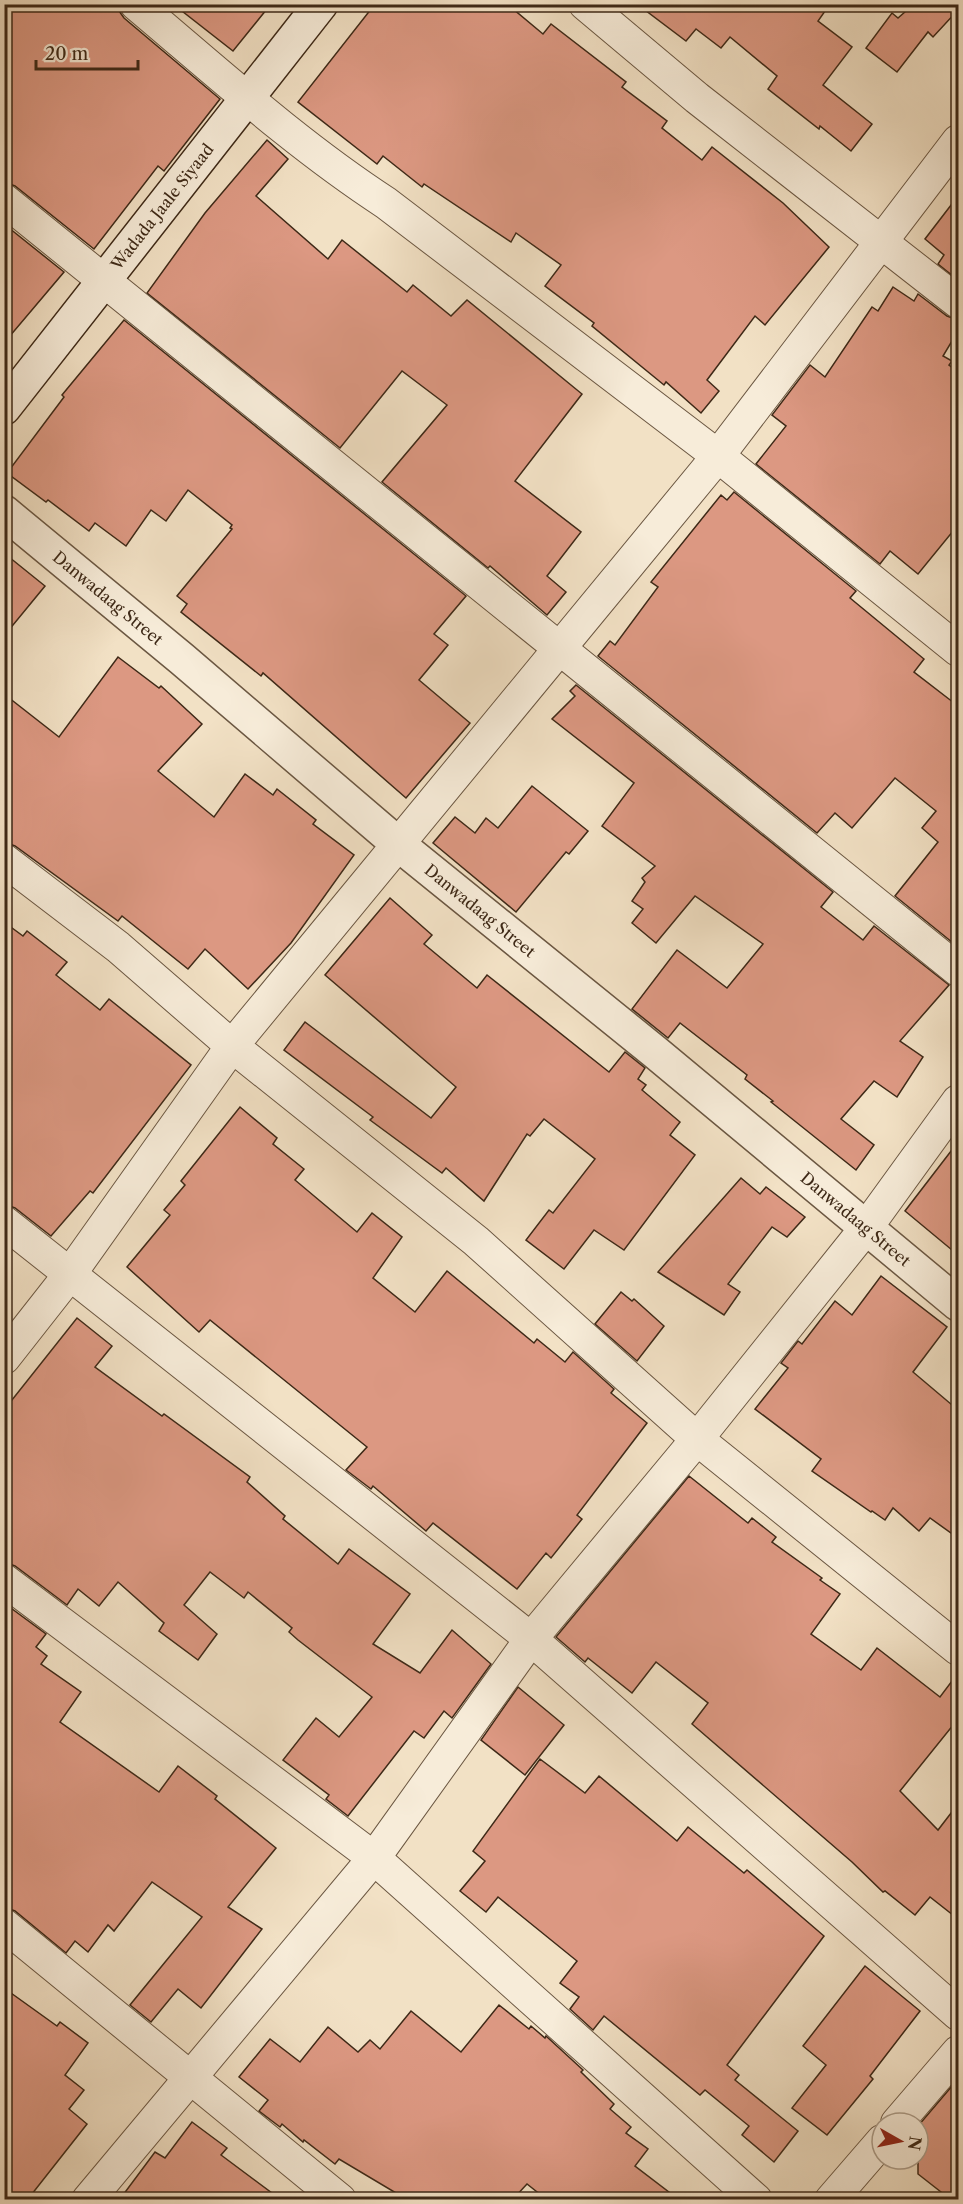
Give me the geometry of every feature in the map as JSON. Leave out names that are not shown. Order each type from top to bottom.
[{"type":"street","points":[[136,4],[345,176],[386,203],[718,456],[958,650]]},
{"type":"street","name":"Wadada Jaale Siyaad","points":[[4,408],[321,4]]},
{"type":"street","points":[[585,4],[697,98],[958,302]]},
{"type":"street","points":[[4,1358],[70,1274],[232,1046],[718,456],[958,141]]},
{"type":"street","points":[[4,200],[958,970]]},
{"type":"street","name":"Danwadaag Street","points":[[4,512],[182,659],[398,844],[647,1046],[958,1304]]},
{"type":"street","points":[[4,861],[117,947],[232,1046],[476,1241],[697,1439],[958,1649]]},
{"type":"street","points":[[88,2199],[192,2078],[374,1858],[531,1639],[697,1439],[866,1228],[958,1101]]},
{"type":"street","points":[[4,1222],[531,1639],[958,2014]]},
{"type":"street","points":[[4,1580],[374,1858],[756,2199]]},
{"type":"street","points":[[4,1925],[340,2199]]},
{"type":"street","points":[[907,2111],[958,2052]]},
{"type":"street","points":[[831,2199],[870,2154]]},
{"type":"building","points":[[4,4],[119,4],[119,11],[124,18],[220,99],[164,171],[158,166],[94,249],[15,186],[4,182]]},
{"type":"building","points":[[173,4],[271,4],[233,51]]},
{"type":"building","points":[[375,4],[507,4],[543,34],[551,24],[626,82],[622,87],[667,121],[662,128],[702,160],[712,147],[783,203],[829,247],[765,325],[755,316],[707,380],[719,391],[701,413],[666,382],[664,385],[592,326],[594,323],[545,286],[561,265],[516,233],[511,242],[424,184],[422,187],[383,156],[377,164],[298,102]]},
{"type":"building","points":[[637,4],[830,4],[818,21],[852,47],[823,85],[872,124],[851,151],[768,89],[777,76],[730,37],[721,48],[696,29],[686,41]]},
{"type":"building","points":[[899,4],[958,4],[958,10],[933,37],[928,32],[897,72],[866,48],[892,13],[898,18],[906,11]]},
{"type":"building","points":[[267,140],[288,159],[256,196],[328,259],[342,240],[407,292],[413,285],[451,316],[467,300],[582,394],[515,481],[581,532],[547,576],[566,592],[547,615],[490,566],[488,568],[382,482],[447,405],[402,371],[340,448],[147,293],[205,213]]},
{"type":"building","points":[[958,196],[958,280],[938,264],[944,255],[925,239]]},
{"type":"building","points":[[4,224],[64,272],[4,343]]},
{"type":"building","points":[[893,287],[914,301],[918,294],[947,316],[958,320],[958,331],[943,356],[952,361],[949,365],[958,372],[958,525],[918,574],[890,551],[880,564],[756,464],[786,426],[772,415],[810,365],[825,377],[872,307],[878,311]]},
{"type":"building","points":[[124,320],[466,596],[434,634],[448,645],[419,680],[470,723],[406,798],[263,673],[261,676],[181,612],[187,604],[177,596],[232,529],[230,528],[232,525],[188,490],[166,521],[151,510],[126,546],[95,523],[89,531],[7,473],[64,397],[62,395]]},
{"type":"building","points":[[734,492],[856,591],[850,598],[924,659],[914,672],[958,706],[958,947],[895,896],[938,842],[922,828],[936,811],[895,778],[852,828],[835,813],[817,833],[598,656],[610,641],[615,645],[658,587],[651,582],[721,495],[727,500]]},
{"type":"building","points":[[4,553],[45,586],[4,636]]},
{"type":"building","points":[[118,657],[159,688],[161,686],[202,724],[158,771],[214,817],[245,774],[273,795],[277,789],[316,820],[313,824],[354,855],[291,943],[248,989],[205,949],[188,969],[122,916],[118,921],[15,846],[4,842],[4,694],[59,737]]},
{"type":"building","points":[[576,685],[833,892],[821,907],[863,940],[874,926],[949,985],[900,1041],[923,1057],[897,1097],[874,1081],[841,1119],[874,1145],[856,1170],[771,1102],[773,1101],[745,1079],[747,1075],[680,1023],[668,1038],[632,1009],[677,950],[727,988],[763,944],[695,896],[656,943],[632,923],[643,909],[632,901],[645,882],[642,878],[655,866],[602,826],[634,783],[552,719],[575,696],[570,691]]},
{"type":"building","points":[[532,786],[588,831],[569,854],[566,852],[516,912],[433,843],[455,817],[475,833],[486,818],[498,828]]},
{"type":"building","points":[[390,898],[432,935],[424,944],[477,988],[487,975],[609,1072],[625,1052],[645,1068],[638,1079],[646,1085],[642,1090],[680,1122],[670,1135],[695,1155],[624,1250],[594,1230],[564,1269],[526,1240],[549,1210],[553,1213],[595,1159],[544,1119],[530,1136],[527,1134],[484,1201],[446,1168],[442,1173],[370,1120],[373,1117],[284,1050],[305,1022],[431,1118],[456,1087],[325,975]]},
{"type":"building","points":[[4,922],[23,936],[27,931],[67,962],[56,975],[100,1010],[109,999],[191,1065],[93,1193],[90,1191],[51,1236],[15,1208],[4,1204]]},
{"type":"building","points":[[240,1107],[277,1138],[273,1144],[304,1169],[295,1180],[357,1232],[372,1213],[402,1237],[373,1278],[415,1312],[447,1271],[534,1343],[537,1339],[565,1362],[573,1352],[614,1389],[611,1393],[647,1423],[577,1515],[582,1519],[551,1558],[546,1553],[517,1589],[433,1523],[426,1531],[373,1486],[371,1489],[346,1470],[367,1447],[210,1320],[199,1332],[127,1267],[170,1215],[164,1210],[185,1185],[181,1181]]},
{"type":"building","points":[[958,1142],[958,1255],[905,1211]]},
{"type":"building","points":[[741,1178],[760,1194],[766,1187],[805,1217],[787,1237],[772,1227],[728,1284],[740,1292],[724,1315],[658,1272]]},
{"type":"building","points":[[881,1276],[947,1327],[913,1372],[958,1410],[958,1538],[930,1518],[919,1531],[893,1508],[885,1520],[871,1512],[812,1471],[821,1459],[755,1409],[788,1368],[781,1363],[798,1341],[802,1344],[835,1301],[852,1315]]},
{"type":"building","points":[[621,1292],[632,1301],[634,1299],[664,1326],[637,1361],[595,1324]]},
{"type":"building","points":[[77,1318],[112,1346],[95,1367],[250,1477],[247,1482],[285,1516],[283,1519],[338,1564],[349,1549],[410,1594],[373,1644],[420,1673],[452,1630],[491,1664],[452,1718],[444,1711],[424,1738],[414,1731],[348,1816],[326,1799],[329,1795],[283,1760],[316,1718],[339,1737],[372,1697],[298,1640],[289,1632],[292,1628],[248,1592],[244,1598],[210,1572],[184,1605],[217,1634],[198,1660],[159,1631],[164,1623],[118,1582],[99,1606],[78,1589],[67,1605],[15,1566],[4,1562],[4,1410]]},
{"type":"building","points":[[689,1476],[748,1523],[752,1518],[776,1537],[772,1542],[840,1594],[811,1634],[861,1670],[877,1648],[940,1697],[958,1673],[958,1719],[900,1791],[938,1830],[958,1804],[958,1919],[930,1897],[915,1915],[885,1891],[883,1892],[852,1862],[692,1724],[708,1703],[656,1662],[632,1693],[588,1658],[585,1662],[556,1637]]},
{"type":"building","points":[[4,1603],[46,1634],[36,1647],[47,1656],[41,1664],[81,1692],[60,1722],[159,1792],[178,1766],[217,1796],[215,1799],[276,1848],[228,1907],[262,1929],[201,2008],[178,1989],[151,2022],[130,2005],[202,1917],[152,1882],[114,1931],[108,1925],[88,1952],[75,1941],[66,1953],[15,1911],[4,1907]]},
{"type":"building","points":[[518,1687],[564,1725],[525,1775],[481,1740]]},
{"type":"building","points":[[540,1759],[585,1793],[599,1776],[677,1841],[688,1827],[744,1873],[747,1870],[824,1936],[727,2065],[739,2075],[735,2080],[798,2131],[774,2162],[742,2135],[749,2126],[705,2090],[700,2095],[604,2016],[593,2030],[570,2009],[579,1997],[560,1983],[577,1961],[498,1897],[486,1912],[460,1891],[485,1861],[473,1851]]},
{"type":"building","points":[[865,1966],[920,2011],[870,2076],[873,2079],[827,2135],[792,2108],[826,2065],[803,2046]]},
{"type":"building","points":[[4,1988],[57,2026],[60,2022],[88,2043],[65,2075],[84,2090],[69,2109],[87,2124],[28,2199],[4,2199]]},
{"type":"building","points":[[499,2005],[529,2029],[531,2026],[545,2038],[546,2036],[583,2070],[581,2072],[614,2104],[610,2109],[631,2127],[626,2133],[648,2149],[635,2166],[678,2199],[546,2199],[527,2184],[513,2199],[406,2199],[339,2159],[335,2164],[282,2124],[280,2127],[259,2111],[268,2100],[239,2077],[270,2039],[300,2062],[328,2027],[358,2052],[370,2040],[380,2049],[411,2011],[461,2052]]},
{"type":"building","points":[[958,2079],[958,2199],[950,2199],[918,2174],[918,2171],[930,2171],[930,2112]]},
{"type":"building","points":[[192,2122],[227,2148],[221,2155],[280,2199],[120,2199],[155,2152],[165,2158]]}]
